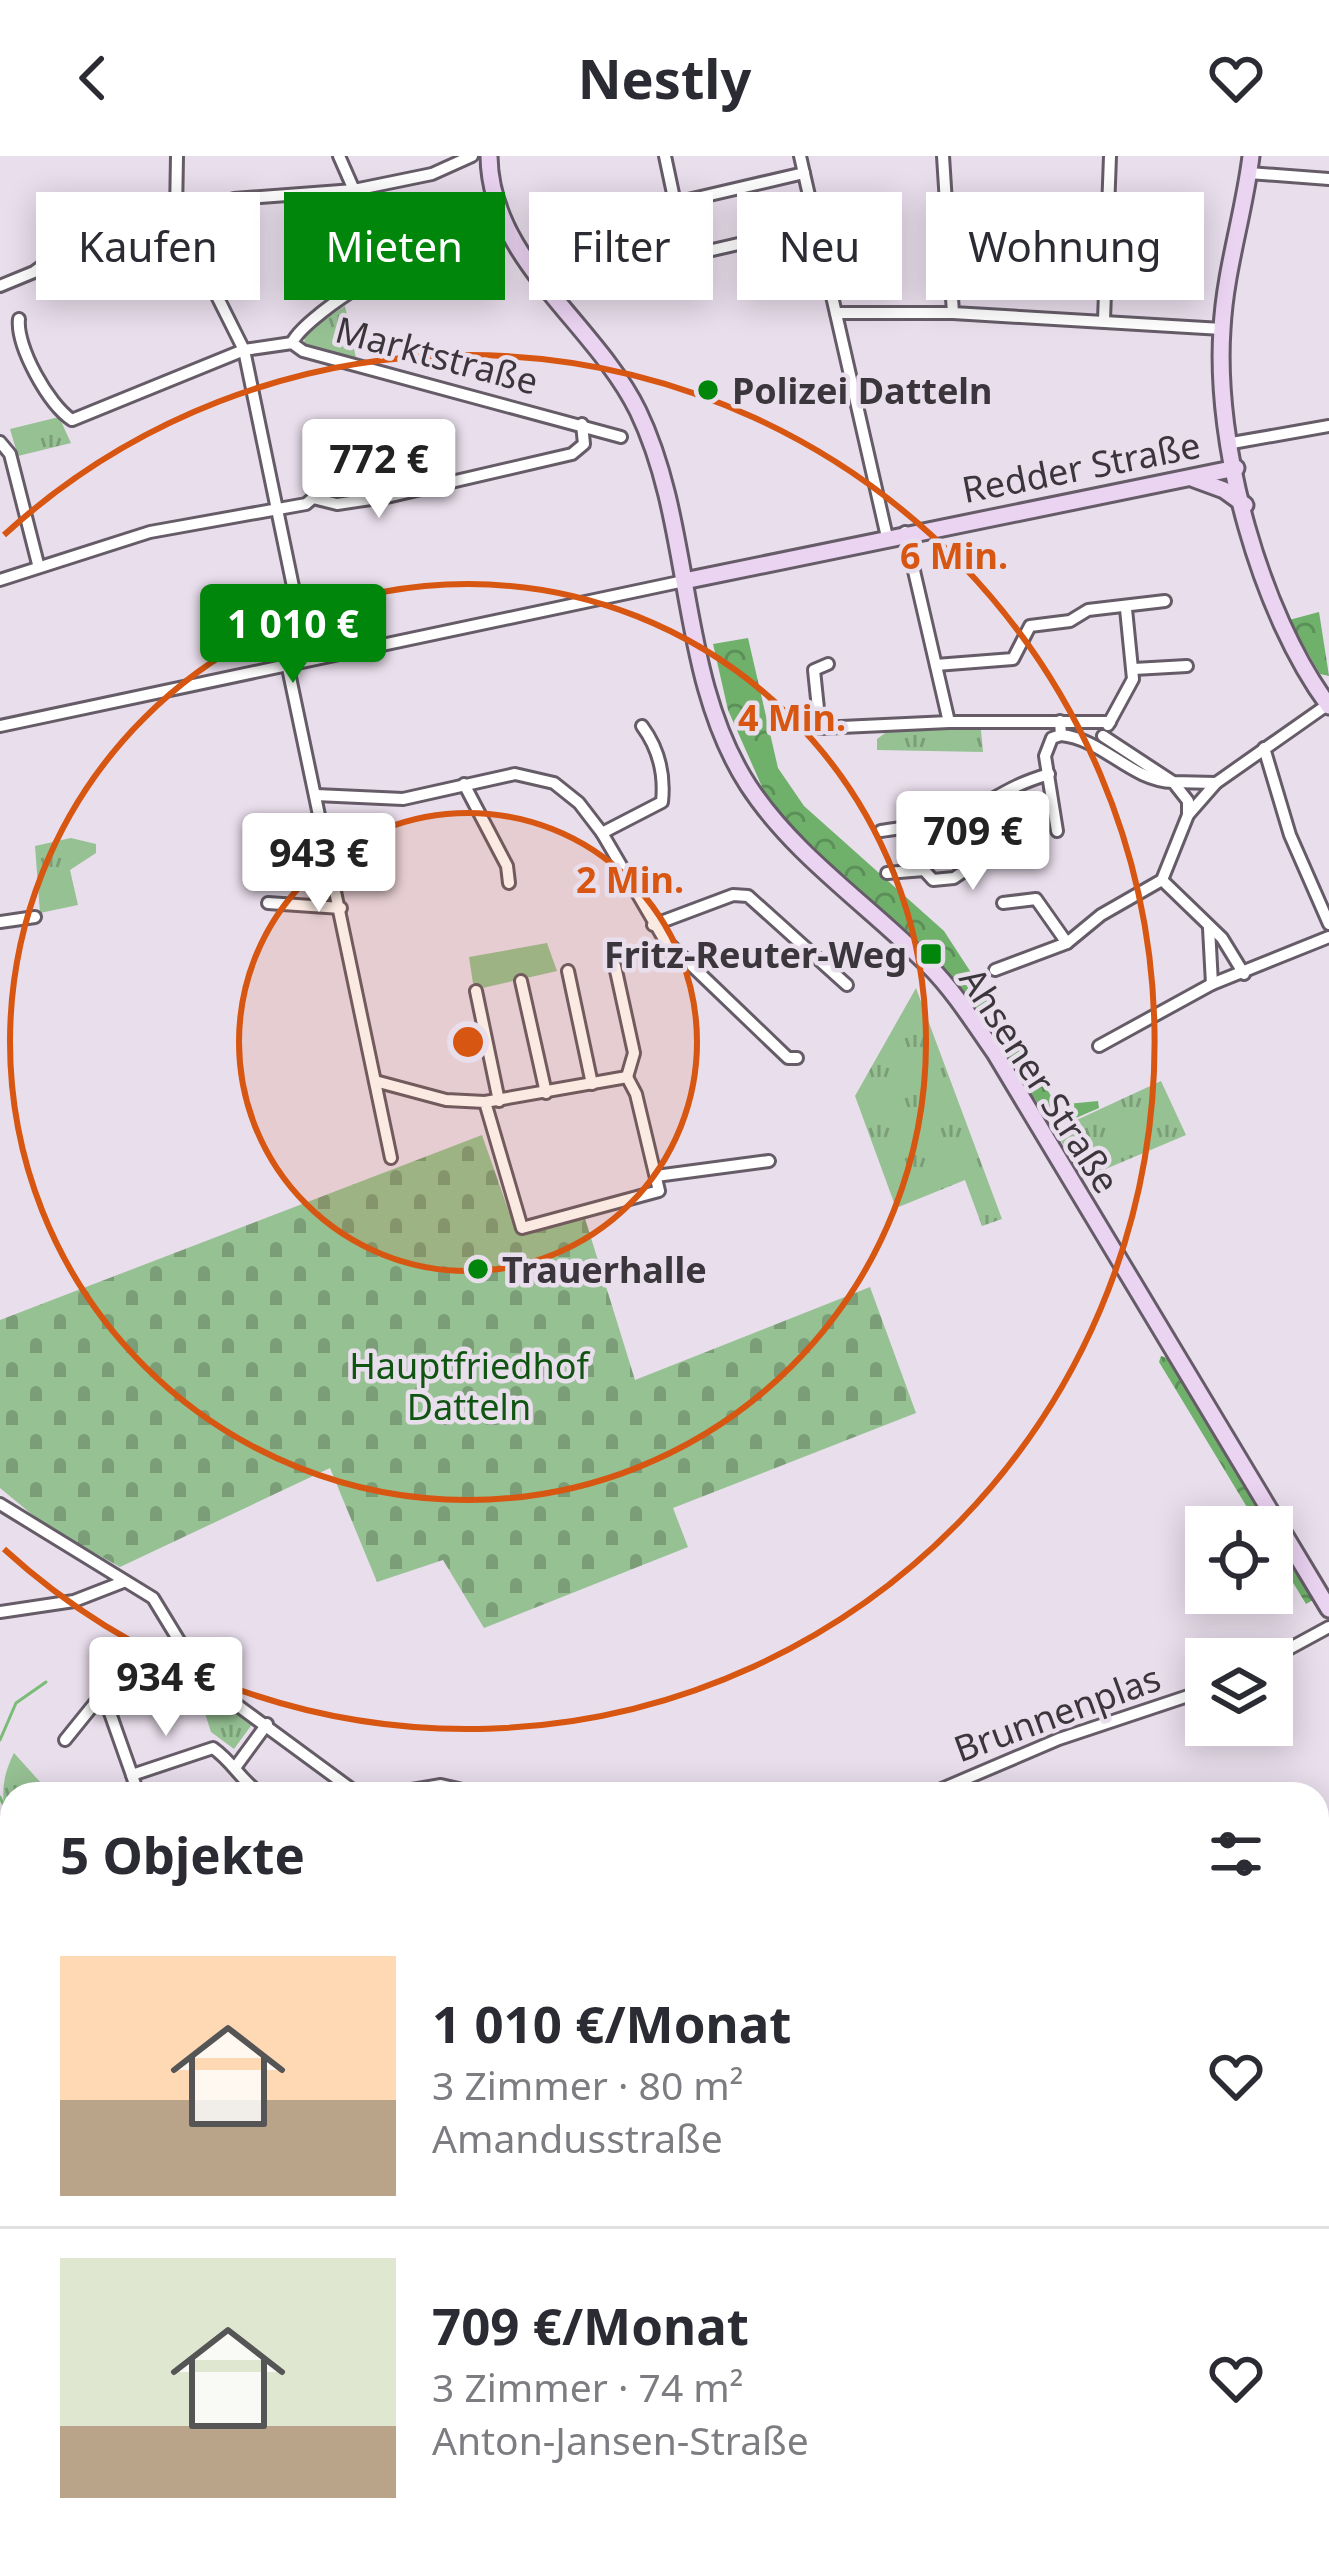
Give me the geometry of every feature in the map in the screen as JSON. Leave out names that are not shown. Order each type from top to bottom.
[{"type":"main road","name":"Ahsener Straße","points":[[489,156],[492,190],[508,234],[610,363],[640,414],[658,463],[714,704],[746,782],[785,830],[937,975],[982,1036],[1329,1609]]},
{"type":"main road","points":[[1234,455],[1222,329],[1250,165]]},
{"type":"main road","name":"Redder Straße","points":[[684,581],[1179,477],[1234,455],[1256,554],[1288,639],[1328,705]]},
{"type":"main road","points":[[1179,477],[1212,484],[1245,506]]},
{"type":"street","points":[[176,192],[177,156]]},
{"type":"street","points":[[339,156],[354,190]]},
{"type":"street","points":[[260,197],[354,190],[432,174],[472,156]]},
{"type":"street","points":[[665,156],[673,192]]},
{"type":"street","points":[[800,156],[809,192]]},
{"type":"street","points":[[943,156],[953,313]]},
{"type":"street","points":[[1103,320],[1109,156]]},
{"type":"street","points":[[1250,165],[1329,179]]},
{"type":"street","points":[[713,194],[804,173]]},
{"type":"street","points":[[0,286],[36,271]]},
{"type":"street","points":[[219,300],[244,350],[308,659]]},
{"type":"street","points":[[292,344],[299,329],[346,300]]},
{"type":"street","points":[[833,300],[886,537]]},
{"type":"street","points":[[836,313],[953,313],[1222,329]]},
{"type":"street","name":"Marktstraße","points":[[19,319],[17,334],[49,391],[66,418],[78,421],[244,350],[292,344],[303,351],[621,437]]},
{"type":"street","points":[[0,580],[38,563],[150,532],[319,497],[337,503],[391,496],[572,454],[584,444],[582,424]]},
{"type":"street","points":[[1234,455],[1329,426]]},
{"type":"street","points":[[2,443],[38,563]]},
{"type":"street","points":[[905,532],[949,722]]},
{"type":"street","points":[[0,726],[684,581]]},
{"type":"street","points":[[936,665],[1012,659],[1030,626],[1070,621],[1088,610],[1165,601]]},
{"type":"street","points":[[1099,741],[1134,670],[1126,609]]},
{"type":"street","points":[[287,663],[391,1158]]},
{"type":"street","points":[[828,664],[814,670],[820,728],[1109,722]]},
{"type":"street","points":[[1134,670],[1187,665]]},
{"type":"street","points":[[995,970],[1067,943],[1101,915],[1162,880],[1188,815],[1216,783],[1328,705]]},
{"type":"street","points":[[1060,721],[1060,735]]},
{"type":"street","points":[[602,833],[662,802],[664,783],[655,743],[643,726]]},
{"type":"street","points":[[1057,831],[1045,757],[1052,738],[1060,735],[1099,741],[1173,782],[1188,801],[1188,815]]},
{"type":"street","points":[[1264,748],[1290,836],[1329,924]]},
{"type":"street","points":[[881,831],[961,814],[993,794],[1049,774]]},
{"type":"street","points":[[316,795],[403,799],[489,776],[541,777],[579,803],[602,833],[653,925],[788,1058],[797,1058]]},
{"type":"street","points":[[1173,782],[1216,783]]},
{"type":"street","points":[[464,784],[507,866],[509,883]]},
{"type":"street","points":[[887,873],[924,870],[933,880],[954,878],[967,869],[961,814]]},
{"type":"street","points":[[1162,880],[1222,938],[1244,974]]},
{"type":"street","points":[[653,925],[733,895],[748,896],[847,985]]},
{"type":"street","points":[[1003,903],[1036,899],[1067,943]]},
{"type":"street","points":[[268,903],[341,908]]},
{"type":"street","points":[[0,922],[35,917]]},
{"type":"street","points":[[1209,928],[1212,984]]},
{"type":"street","points":[[1099,1046],[1212,984],[1329,937]]},
{"type":"street","points":[[476,991],[492,1102],[522,1228],[658,1191],[627,1077],[634,1053],[615,966]]},
{"type":"street","points":[[568,971],[592,1084]]},
{"type":"street","points":[[521,981],[546,1093]]},
{"type":"street","points":[[375,1081],[446,1100],[492,1102],[627,1077]]},
{"type":"street","points":[[656,1176],[769,1160]]},
{"type":"street","points":[[0,1504],[153,1598],[183,1651],[220,1695],[342,1782]]},
{"type":"street","points":[[0,1612],[74,1601],[124,1582]]},
{"type":"street","points":[[1293,1647],[1329,1627]]},
{"type":"street","points":[[65,1740],[103,1693],[134,1683],[183,1651]]},
{"type":"street","points":[[103,1693],[134,1782]]},
{"type":"street","name":"Brunnenplas","points":[[958,1782],[1059,1739],[1185,1697]]},
{"type":"street","points":[[237,1765],[267,1724]]},
{"type":"street","points":[[132,1775],[213,1748],[237,1765],[244,1782]]},
{"type":"green space","points":[[345,306],[356,358],[304,346],[305,332]]},
{"type":"green space","points":[[59,417],[71,443],[18,456],[10,429]]},
{"type":"green space","points":[[1319,612],[1329,676],[1320,674],[1289,620]]},
{"type":"green space","points":[[748,638],[778,768],[804,806],[944,931],[1057,1105],[1098,1101],[1099,1108],[1055,1127],[929,950],[799,836],[767,798],[728,710],[713,644]]},
{"type":"green space","points":[[893,727],[981,730],[983,752],[877,750],[877,739]]},
{"type":"green space","points":[[71,838],[96,844],[96,853],[70,870],[78,905],[40,913],[35,846]]},
{"type":"green space","points":[[547,943],[557,971],[474,990],[469,957]]},
{"type":"green space","points":[[916,988],[1002,1219],[982,1226],[965,1180],[896,1208],[855,1096]]},
{"type":"green space","points":[[1161,1081],[1186,1135],[1082,1179],[1055,1130]]},
{"type":"green space","name":"Hauptfriedhof Datteln","points":[[482,1135],[515,1229],[583,1212],[635,1380],[870,1287],[916,1413],[673,1508],[688,1547],[484,1628],[443,1560],[377,1582],[330,1468],[120,1567],[46,1526],[0,1488],[0,1320]]},
{"type":"green space","points":[[1161,1356],[1170,1359],[1258,1506],[1246,1506],[1159,1362]]},
{"type":"green space","points":[[1293,1566],[1313,1600],[1306,1604],[1293,1583]]},
{"type":"green space","points":[[218,1700],[253,1723],[234,1749],[211,1732],[202,1704]]},
{"type":"green space","points":[[14,1753],[40,1782],[5,1782]]},
{"type":"waterway","points":[[0,1740],[16,1703],[46,1682]]},
{"type":"place","name":"Polizei Datteln","points":[[708,390]]},
{"type":"place","name":"Fritz-Reuter-Weg","points":[[931,954]]},
{"type":"place","name":"Trauerhalle","points":[[478,1269]]}]
